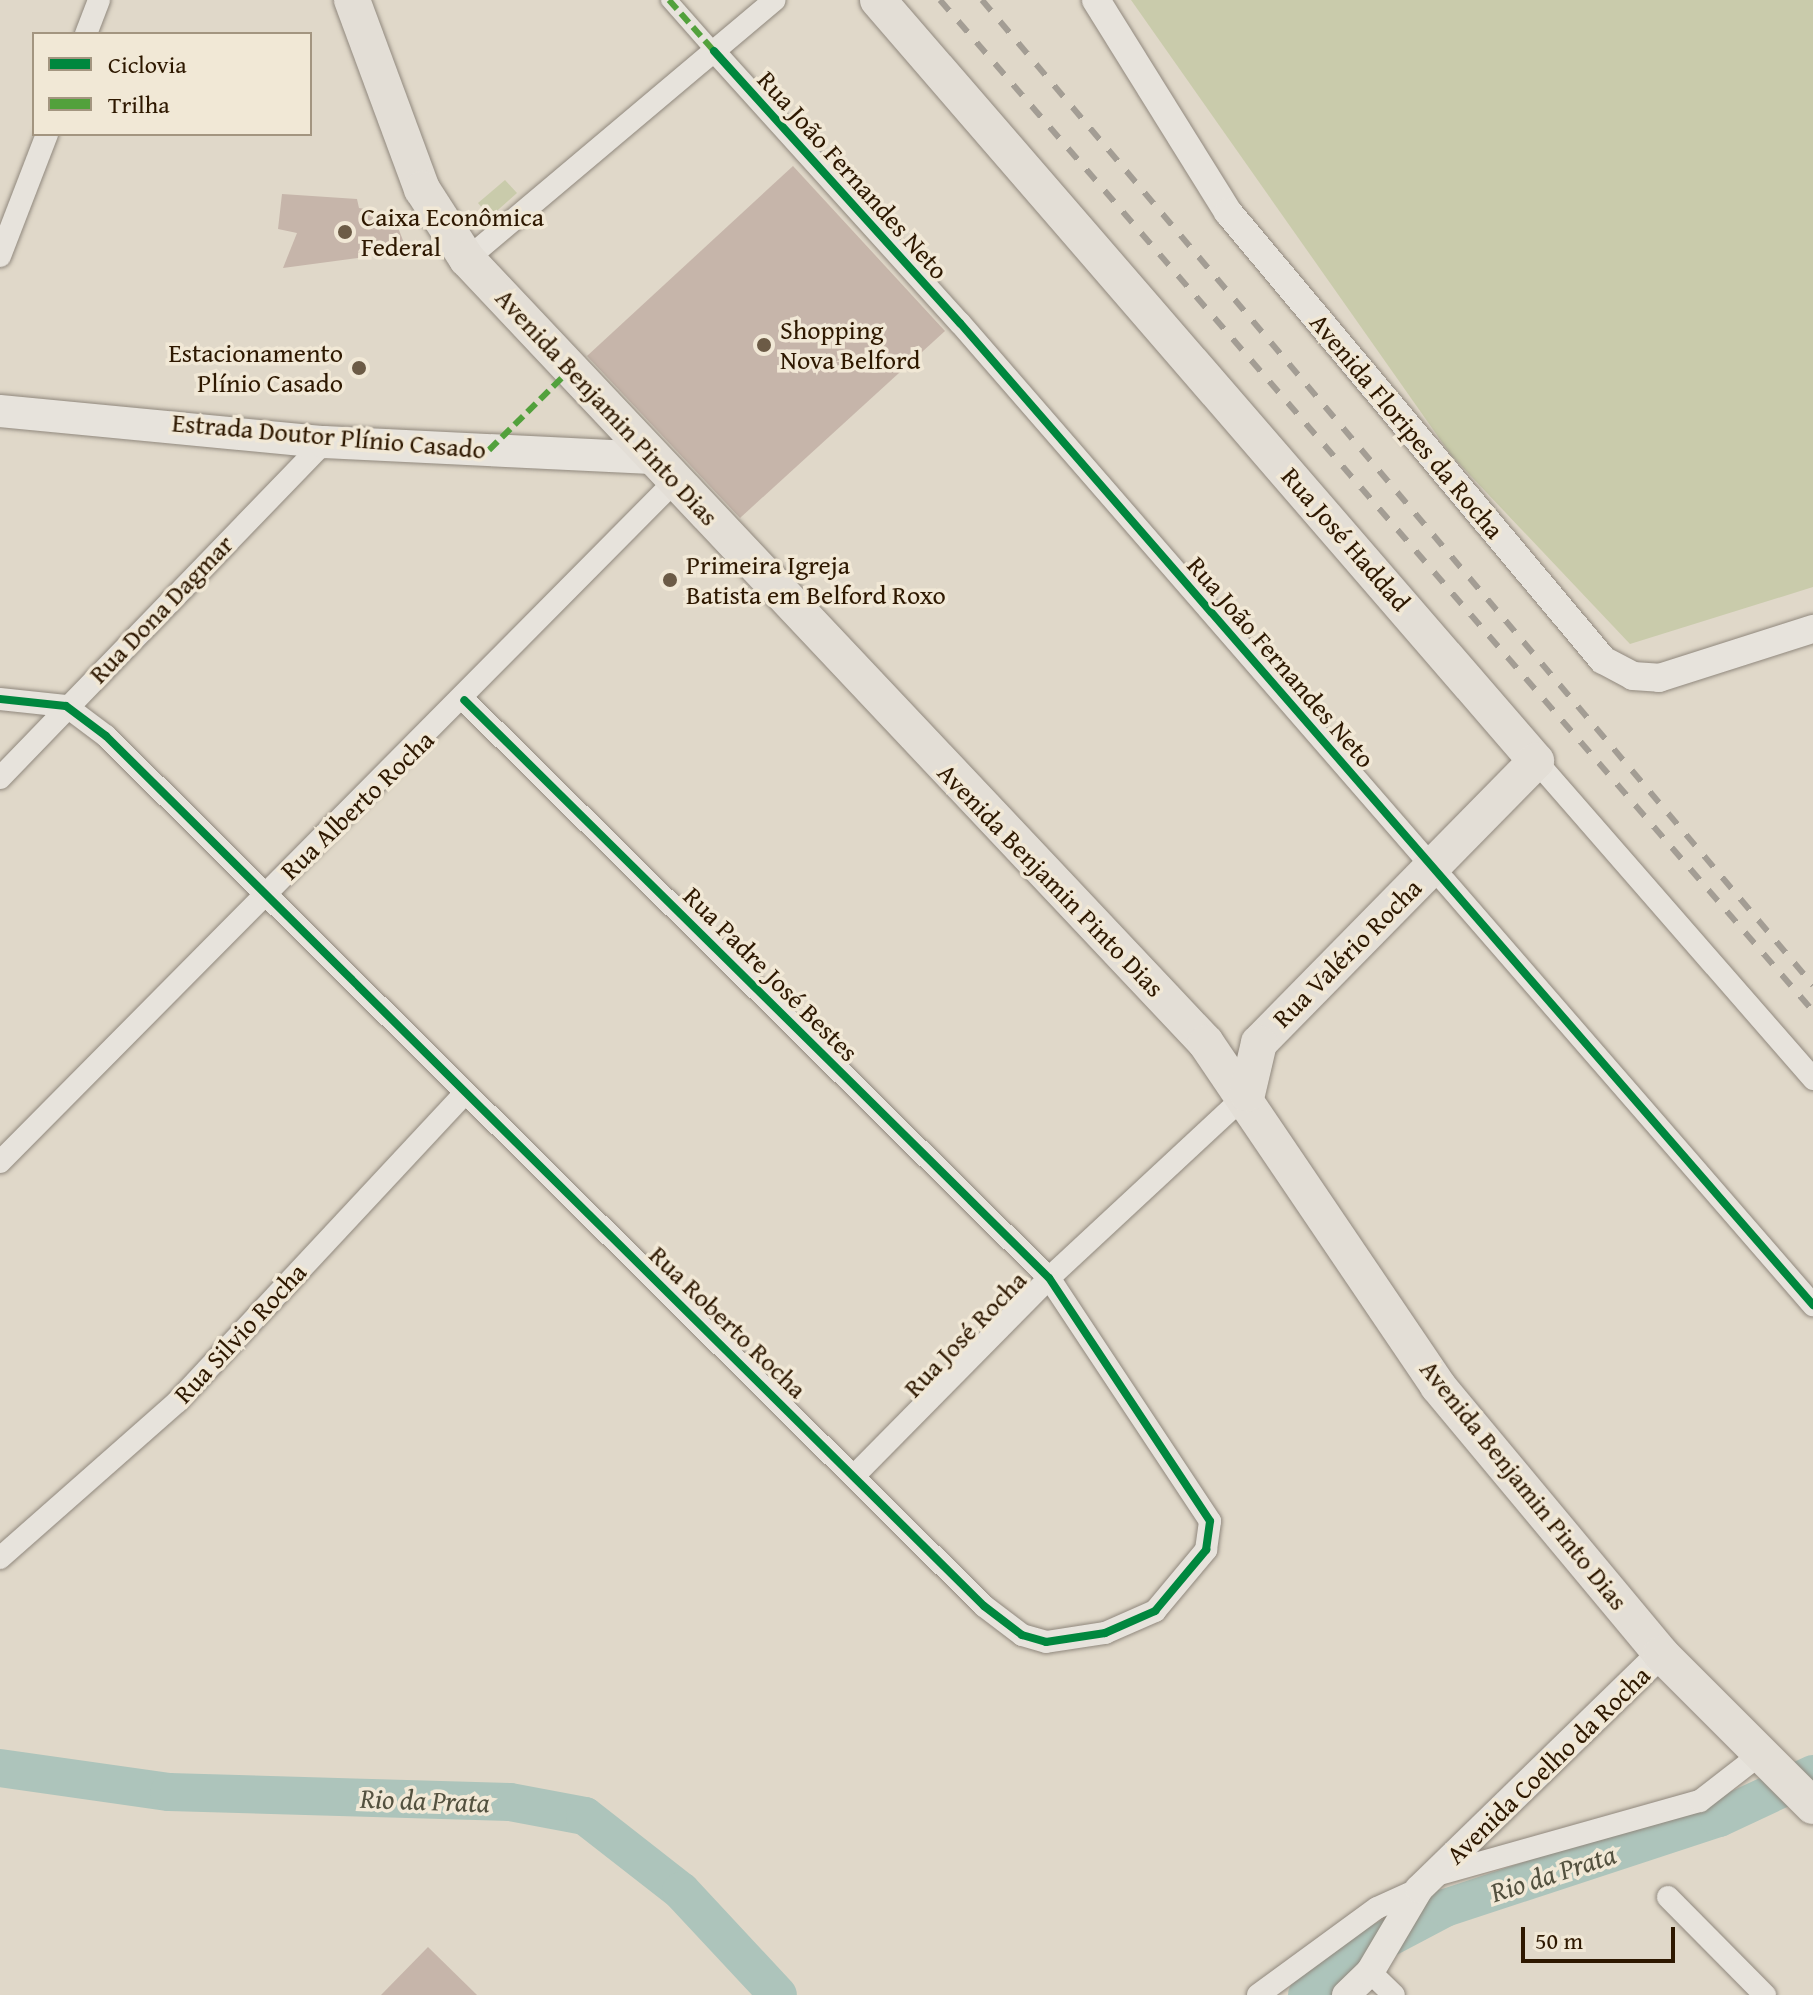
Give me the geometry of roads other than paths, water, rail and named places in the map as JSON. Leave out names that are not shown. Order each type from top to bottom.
[{"type":"main road","name":"Avenida Benjamin Pinto Dias","points":[[352,0],[422,189],[467,259],[1206,1043],[1247,1094],[1438,1386],[1661,1654],[1764,1761],[1809,1802]]},
{"type":"main road","name":"Rua José Haddad","points":[[878,0],[1536,761]]},
{"type":"main road","name":"Estrada Doutor Plínio Casado","points":[[0,411],[324,442],[667,468]]},
{"type":"main road","name":"Rua Valério Rocha","points":[[1259,1043],[1536,761]]},
{"type":"main road","points":[[1206,1043],[1259,1043],[1247,1094]]},
{"type":"street","points":[[87,32],[99,0]]},
{"type":"street","name":"Rua João Fernandes Neto","points":[[669,0],[1432,866],[1813,1305]]},
{"type":"street","points":[[467,259],[775,0]]},
{"type":"street","name":"Avenida Floripes da Rocha","points":[[1096,0],[1228,212],[1603,660],[1633,676],[1659,678],[1813,629]]},
{"type":"street","points":[[0,256],[46,136]]},
{"type":"street","name":"Rua Dona Dagmar","points":[[0,778],[66,706],[324,442]]},
{"type":"street","name":"Rua Alberto Rocha","points":[[0,1162],[261,897],[464,700],[667,468]]},
{"type":"street","points":[[0,699],[66,706]]},
{"type":"street","name":"Rua Padre José Bestes","points":[[464,700],[1049,1278]]},
{"type":"street","name":"Rua Roberto Rocha","points":[[66,706],[106,736],[261,897],[1022,1635],[1067,1643],[1105,1633],[1155,1611],[1182,1585],[1211,1535],[1204,1505],[1049,1278]]},
{"type":"street","name":"Rua José Haddad","points":[[1536,761],[1813,1079]]},
{"type":"street","name":"Rua Silvio Rocha","points":[[0,1558],[177,1402],[465,1093]]},
{"type":"street","name":"Rua José Rocha","points":[[855,1475],[1049,1278],[1247,1094]]},
{"type":"street","name":"Avenida Coelho da Rocha","points":[[1346,1995],[1372,1968],[1399,1915],[1427,1882],[1661,1654]]},
{"type":"street","name":"Avenida Coelho da Rocha","points":[[1427,1882],[1700,1801],[1764,1761]]},
{"type":"street","points":[[1258,1995],[1377,1908],[1427,1882]]},
{"type":"street","points":[[1668,1897],[1765,1995]]},
{"type":"street","points":[[1372,1968],[1394,1995]]},
{"type":"waterway","name":"Rio da Prata","points":[[0,1768],[169,1792],[510,1802],[585,1816],[681,1891],[778,1995]]},
{"type":"waterway","name":"Rio da Prata","points":[[1307,1995],[1339,1964],[1445,1908],[1719,1818],[1813,1774]]},
{"type":"railway","points":[[940,0],[1813,1011]]},
{"type":"railway","points":[[982,0],[1813,985]]},
{"type":"place","name":"Caixa Econômica Federal","points":[[345,232]]},
{"type":"place","name":"Shopping Nova Belford","points":[[764,345]]},
{"type":"place","name":"Estacionamento Plínio Casado","points":[[359,368]]},
{"type":"place","name":"Primeira Igreja Batista em Belford Roxo","points":[[670,580]]}]
